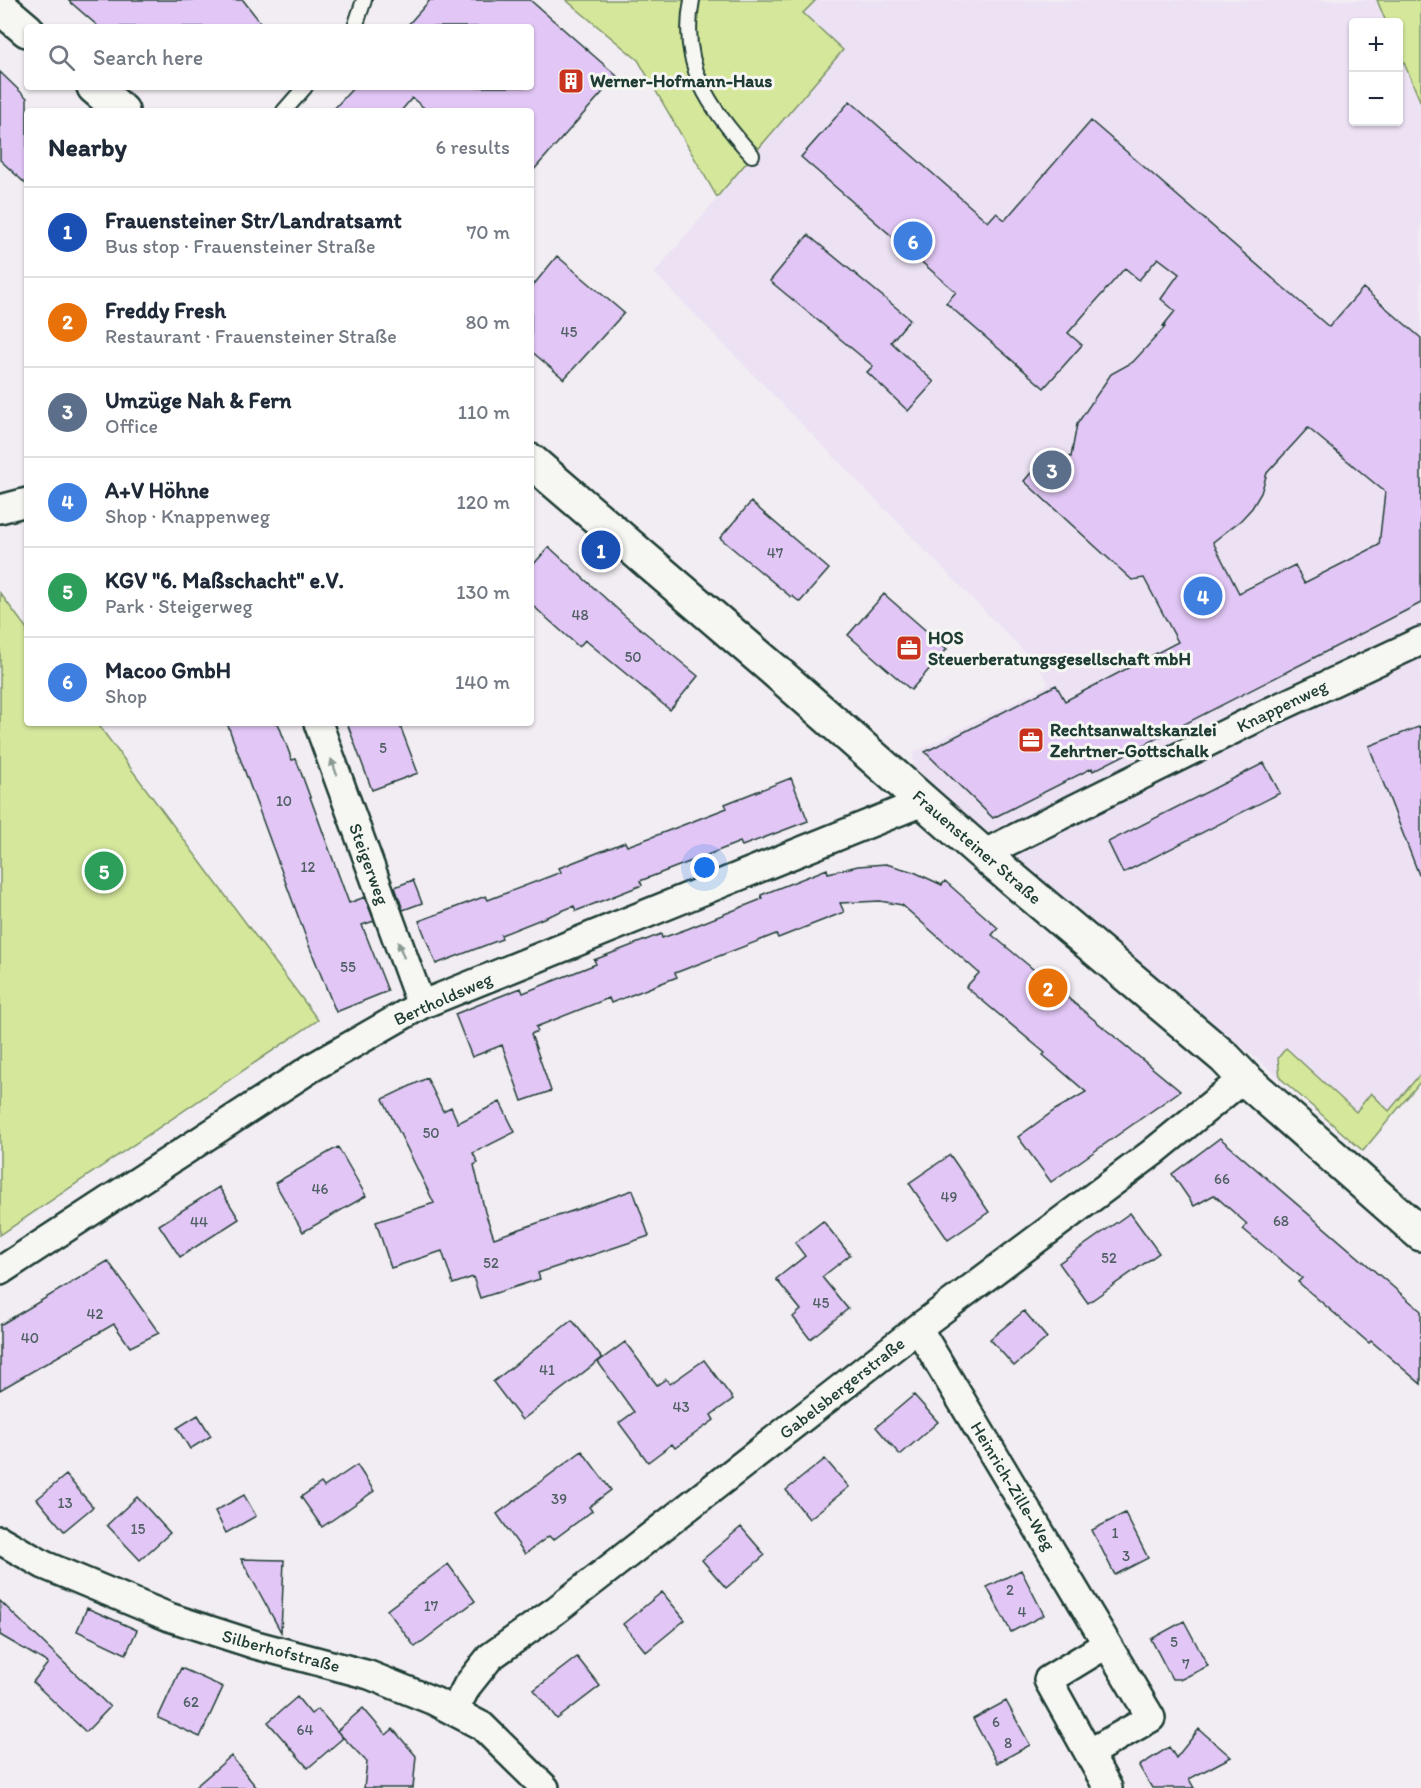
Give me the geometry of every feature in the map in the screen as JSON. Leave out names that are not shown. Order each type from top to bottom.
[{"type":"main road","points":[[0,7],[24,27]]},
{"type":"main road","points":[[98,90],[118,108]]},
{"type":"main road","name":"Frauensteiner Straße","points":[[534,464],[925,801],[983,854],[1225,1058],[1244,1078],[1421,1234]]},
{"type":"street","points":[[0,509],[24,503]]},
{"type":"street","name":"Knappenweg","points":[[983,854],[1269,712],[1421,641]]},
{"type":"street","name":"Steigerweg","points":[[319,726],[421,1005]]},
{"type":"street","name":"Bertholdsweg","points":[[0,1270],[313,1067],[421,1005],[925,801]]},
{"type":"street","name":"Gabelsbergerstraße","points":[[454,1711],[476,1673],[490,1657],[556,1610],[918,1328],[1152,1153],[1244,1078]]},
{"type":"street","name":"Heinrich-Zille-Weg","points":[[918,1328],[1151,1718],[1089,1753]]},
{"type":"street","name":"Silberhofstraße","points":[[0,1540],[44,1565],[169,1617],[235,1639],[369,1675],[454,1711],[482,1726],[538,1785]]},
{"type":"street","points":[[1107,1644],[1048,1680],[1108,1788]]},
{"type":"lane","points":[[356,24],[364,0]]},
{"type":"lane","points":[[692,0],[687,35],[691,59],[703,91],[732,133],[752,155]]},
{"type":"lane","points":[[287,108],[302,90]]},
{"type":"shaded area","points":[[816,0],[1377,0],[1384,18],[1349,18],[1349,126],[1403,126],[1403,60],[1421,103],[1421,1081],[1363,1151],[1280,1078],[1052,891],[914,768],[913,753],[1049,684],[1037,665],[654,273],[843,50],[803,13]]},
{"type":"green space","points":[[566,0],[816,0],[803,13],[843,50],[717,197],[638,60]]},
{"type":"green space","points":[[1377,0],[1421,0],[1421,103],[1403,60],[1403,18],[1384,18]]},
{"type":"green space","points":[[0,593],[24,625],[24,726],[99,726],[318,1020],[0,1235]]},
{"type":"green space","points":[[1286,1048],[1356,1112],[1371,1093],[1389,1111],[1421,1073],[1421,1081],[1363,1151],[1280,1078],[1278,1058]]},
{"type":"building","points":[[68,0],[243,0],[262,24],[96,24]]},
{"type":"building","name":"Werner-Hofmann-Haus","points":[[430,0],[530,0],[617,76],[534,170],[534,108],[424,108],[412,98],[404,108],[335,108],[351,90],[534,90],[534,24],[409,24]]},
{"type":"building","points":[[0,72],[27,98],[27,108],[24,108],[24,182],[0,160]]},
{"type":"building","points":[[850,101],[988,222],[996,213],[1005,220],[1091,121],[1329,327],[1363,288],[1421,338],[1421,603],[1093,771],[1092,768],[993,818],[925,752],[1056,685],[1065,701],[1178,642],[1144,578],[1132,580],[1024,481],[1047,454],[1071,457],[1077,424],[1111,374],[1133,362],[1165,327],[1163,326],[1175,311],[1161,299],[1179,274],[1158,258],[1139,280],[1125,268],[1068,333],[1082,345],[1044,388],[946,303],[956,292],[801,157]],"holes":[[[1308,428],[1385,492],[1379,545],[1304,583],[1295,565],[1239,593],[1213,542],[1241,520],[1252,508],[1261,493],[1267,473]]]},
{"type":"building","points":[[808,235],[910,319],[891,342],[934,382],[908,411],[867,372],[873,366],[770,281]]},
{"type":"building","points":[[557,256],[624,313],[564,379],[534,354],[534,284]]},
{"type":"building","points":[[751,502],[829,569],[800,602],[720,538]]},
{"type":"building","points":[[549,547],[626,617],[698,676],[670,710],[585,640],[579,647],[534,607],[534,564]]},
{"type":"building","points":[[884,594],[947,649],[911,690],[848,635]]},
{"type":"building","points":[[228,726],[279,726],[292,760],[296,759],[349,903],[365,897],[374,921],[362,925],[388,991],[336,1012],[308,943]]},
{"type":"building","points":[[348,726],[400,726],[418,773],[372,790]]},
{"type":"building","points":[[1421,726],[1421,875],[1419,875],[1369,746]]},
{"type":"building","points":[[1264,763],[1280,793],[1123,873],[1108,842]]},
{"type":"building","points":[[791,778],[808,821],[742,846],[740,842],[640,881],[642,885],[576,911],[574,906],[501,935],[502,939],[436,964],[419,921],[486,896],[488,900],[561,872],[559,868],[625,842],[627,846],[727,808],[725,804]]},
{"type":"building","points":[[886,864],[914,872],[942,885],[945,881],[998,928],[992,935],[1180,1091],[1051,1182],[1018,1137],[1055,1110],[1086,1092],[1043,1055],[1045,1053],[966,987],[979,973],[902,905],[880,901],[840,903],[844,912],[778,938],[776,934],[675,973],[677,977],[611,1003],[609,998],[536,1027],[538,1031],[531,1034],[551,1091],[522,1101],[502,1045],[472,1057],[455,1014],[521,988],[523,993],[596,964],[594,960],[661,934],[662,938],[687,929],[762,899],[761,895],[827,869],[828,873],[858,866]]},
{"type":"building","points":[[413,880],[422,903],[403,910],[395,887]]},
{"type":"building","points":[[427,1078],[443,1111],[451,1107],[458,1123],[500,1102],[515,1132],[473,1153],[478,1163],[474,1165],[485,1212],[494,1238],[633,1190],[649,1236],[538,1273],[540,1279],[480,1298],[473,1277],[453,1284],[442,1251],[391,1268],[376,1222],[434,1203],[383,1099]]},
{"type":"building","points":[[1220,1138],[1421,1311],[1421,1384],[1298,1282],[1302,1278],[1243,1229],[1247,1224],[1214,1195],[1194,1206],[1172,1174]]},
{"type":"building","points":[[338,1147],[366,1196],[303,1232],[275,1183]]},
{"type":"building","points":[[950,1155],[989,1212],[948,1240],[909,1183]]},
{"type":"building","points":[[219,1187],[239,1219],[180,1257],[159,1225]]},
{"type":"building","points":[[1130,1213],[1159,1253],[1088,1303],[1059,1263]]},
{"type":"building","points":[[823,1221],[850,1255],[822,1277],[848,1309],[810,1339],[793,1317],[801,1310],[776,1279],[805,1256],[795,1243]]},
{"type":"building","points":[[108,1261],[159,1333],[130,1347],[114,1324],[0,1390],[0,1325]]},
{"type":"building","points":[[1024,1311],[1047,1338],[1014,1366],[990,1339]]},
{"type":"building","points":[[572,1320],[602,1358],[522,1420],[493,1382]]},
{"type":"building","points":[[625,1342],[657,1385],[666,1379],[670,1384],[704,1360],[733,1399],[711,1415],[714,1420],[675,1448],[672,1444],[648,1462],[619,1423],[634,1412],[598,1362]]},
{"type":"building","points":[[914,1395],[938,1422],[900,1455],[876,1427]]},
{"type":"building","points":[[198,1415],[211,1436],[190,1449],[177,1428]]},
{"type":"building","points":[[582,1451],[611,1490],[589,1507],[592,1511],[553,1540],[549,1536],[525,1554],[497,1514]]},
{"type":"building","points":[[825,1459],[849,1487],[809,1519],[786,1490]]},
{"type":"building","points":[[357,1465],[374,1491],[322,1527],[301,1497],[321,1483],[324,1487]]},
{"type":"building","points":[[66,1475],[93,1507],[64,1531],[37,1499]]},
{"type":"building","points":[[244,1495],[256,1516],[226,1533],[215,1511]]},
{"type":"building","points":[[137,1497],[170,1533],[140,1560],[107,1525]]},
{"type":"building","points":[[1125,1513],[1148,1558],[1115,1575],[1092,1530]]},
{"type":"building","points":[[741,1527],[765,1555],[726,1588],[702,1560]]},
{"type":"building","points":[[241,1559],[284,1560],[281,1632]]},
{"type":"building","points":[[448,1564],[475,1601],[415,1647],[387,1610]]},
{"type":"building","points":[[1021,1570],[1044,1615],[1011,1632],[987,1587]]},
{"type":"building","points":[[662,1592],[685,1620],[646,1652],[623,1624]]},
{"type":"building","points":[[0,1601],[110,1707],[86,1732],[33,1682],[48,1663],[0,1635]]},
{"type":"building","points":[[87,1608],[137,1630],[126,1654],[77,1631]]},
{"type":"building","points":[[1184,1621],[1208,1666],[1182,1679],[1172,1679],[1151,1639]]},
{"type":"building","points":[[577,1657],[600,1686],[557,1719],[534,1690]]},
{"type":"building","points":[[181,1668],[223,1687],[200,1737],[158,1718]]},
{"type":"building","points":[[297,1697],[311,1714],[318,1709],[343,1738],[308,1768],[268,1722]]},
{"type":"building","points":[[1006,1701],[1030,1745],[997,1763],[973,1719]]},
{"type":"building","points":[[363,1708],[386,1735],[393,1729],[416,1756],[413,1788],[364,1788],[367,1762],[337,1731]]},
{"type":"building","points":[[1199,1729],[1231,1757],[1189,1779],[1194,1788],[1152,1788],[1139,1766],[1169,1747],[1176,1758]]},
{"type":"building","points":[[231,1756],[257,1788],[194,1788]]},
{"type":"place","name":"Werner-Hofmann-Haus","points":[[571,81]]},
{"type":"place","name":"Macoo GmbH","points":[[913,241]]},
{"type":"place","name":"Umzüge Nah & Fern","points":[[1052,470]]},
{"type":"place","name":"Frauensteiner Str/Landratsamt","points":[[601,550]]},
{"type":"place","name":"A+V Höhne","points":[[1203,596]]},
{"type":"place","name":"HOS Steuerberatungsgesellschaft mbH","points":[[909,648]]},
{"type":"place","name":"Rechtsanwaltskanzlei Zehrtner-Gottschalk","points":[[1031,740]]},
{"type":"place","name":"KGV \"6. Maßschacht\" e.V.","points":[[104,871]]},
{"type":"place","name":"Freddy Fresh","points":[[1048,988]]}]
